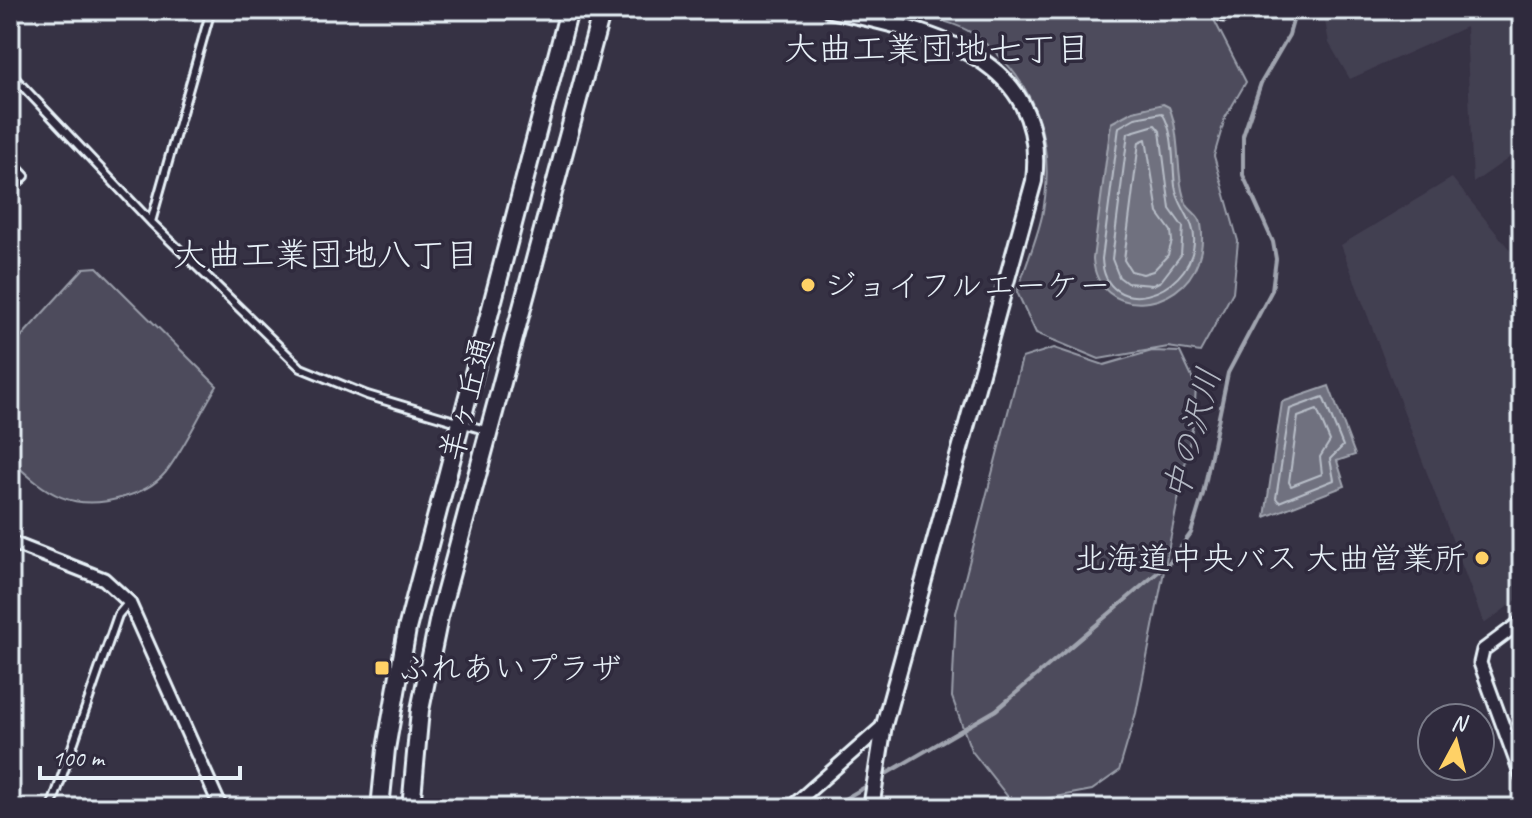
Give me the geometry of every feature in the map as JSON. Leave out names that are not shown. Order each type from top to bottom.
[{"type":"main road","name":"羊ヶ丘通","points":[[380,808],[386,749],[407,629],[458,422],[569,10]]},
{"type":"main road","name":"羊ヶ丘通","points":[[411,808],[420,710],[456,547],[602,10]]},
{"type":"street","points":[[830,10],[917,29],[952,42],[990,64],[1023,107],[1037,152],[1034,181],[884,725],[871,808]]},
{"type":"street","points":[[1221,10],[1223,15],[1228,10]]},
{"type":"street","points":[[10,542],[104,579],[129,602],[221,808]]},
{"type":"street","points":[[1522,621],[1483,650],[1480,663],[1522,778]]},
{"type":"street","points":[[790,808],[884,725]]},
{"type":"lane","points":[[151,222],[211,10]]},
{"type":"lane","points":[[10,73],[151,222],[301,368],[367,395],[488,431]]},
{"type":"lane","points":[[10,160],[25,176],[10,190]]},
{"type":"lane","points":[[51,808],[118,615],[129,602]]},
{"type":"shaded area","points":[[891,10],[1209,10],[1246,82],[1225,118],[1214,156],[1238,241],[1233,292],[1200,352],[1168,347],[1099,359],[1036,333],[1017,292],[1040,226],[1046,189],[1043,138],[1037,114],[1012,71],[995,51],[973,34],[944,21]]},
{"type":"shaded area","points":[[1323,10],[1522,10],[1522,149],[1473,183],[1466,27],[1350,79],[1329,43]]},
{"type":"shaded area","points":[[1452,178],[1522,265],[1522,596],[1484,624],[1341,245]]},
{"type":"shaded area","points":[[97,267],[217,386],[180,452],[161,477],[147,488],[130,495],[90,503],[48,491],[10,459],[10,349],[84,268]]},
{"type":"shaded area","points":[[1054,348],[1104,365],[1152,351],[1180,352],[1196,386],[1194,419],[1136,713],[1119,771],[1092,790],[1012,802],[971,750],[952,697],[956,613],[1022,358]]},
{"type":"water","points":[[1163,104],[1169,107],[1176,132],[1183,195],[1200,221],[1200,252],[1189,278],[1175,291],[1159,300],[1141,303],[1124,301],[1109,293],[1098,279],[1093,259],[1111,123],[1133,111]]},
{"type":"water","points":[[1329,386],[1355,455],[1337,461],[1345,486],[1265,517],[1282,402]]},
{"type":"waterway","name":"中の沢川","points":[[879,778],[996,710],[1170,562],[1191,533],[1203,494],[1228,373],[1272,290],[1276,259],[1273,242],[1243,175],[1243,136],[1261,83],[1289,35],[1296,10]]},
{"type":"waterway","name":"中の沢川","points":[[829,808],[872,783]]},
{"type":"place","name":"ジョイフルエーケー","points":[[808,285]]},
{"type":"place","name":"北海道中央バス 大曲営業所","points":[[1482,558]]},
{"type":"place","name":"ふれあいプラザ","points":[[382,668]]},
{"type":"district","name":"大曲工業団地七丁目","points":[[937,48]]},
{"type":"district","name":"大曲工業団地八丁目","points":[[326,254]]}]
